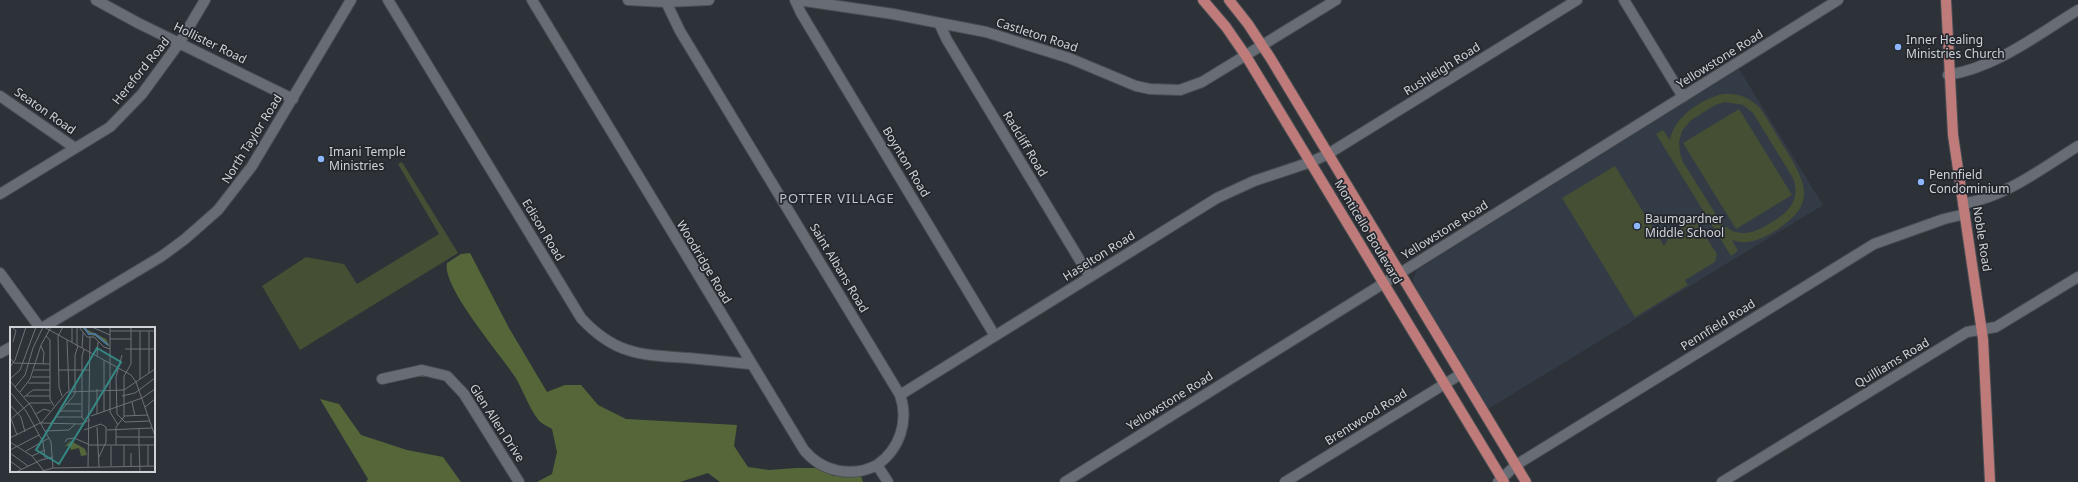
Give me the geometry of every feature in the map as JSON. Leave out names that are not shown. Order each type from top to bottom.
[{"type":"main road","name":"Monticello Boulevard","points":[[1203,0],[1226,27],[1255,51],[1320,158],[1401,273],[1526,482]]},
{"type":"main road","name":"Monticello Boulevard","points":[[1229,0],[1248,24],[1255,51],[1320,158],[1385,283],[1502,481]]},
{"type":"main road","name":"Noble Road","points":[[1946,0],[1948,75],[1953,135],[1982,330],[1990,482]]},
{"type":"street","name":"Hollister Road","points":[[96,0],[138,23],[180,42],[292,99]]},
{"type":"street","name":"Hereford Road","points":[[0,194],[110,127],[142,94],[180,42],[205,0]]},
{"type":"street","name":"North Taylor Road","points":[[43,327],[162,256],[208,220],[233,193],[252,166],[351,0]]},
{"type":"street","name":"Edison Road","points":[[388,0],[581,318],[592,330],[604,340],[620,348],[642,355],[750,364]]},
{"type":"street","name":"Woodridge Road","points":[[532,0],[794,435],[814,460],[829,469],[844,472],[863,471],[878,465]]},
{"type":"street","points":[[628,0],[666,2],[709,0]]},
{"type":"street","name":"Castleton Road","points":[[797,0],[893,14],[986,32],[1069,58],[1136,86],[1168,91],[1193,87],[1255,51],[1336,0]]},
{"type":"street","name":"Boynton Road","points":[[797,0],[801,13],[995,336]]},
{"type":"street","name":"Rushleigh Road","points":[[1320,158],[1577,0]]},
{"type":"street","points":[[1624,0],[1683,97]]},
{"type":"street","name":"Yellowstone Road","points":[[1066,482],[1838,0]]},
{"type":"street","name":"Saint Albans Road","points":[[666,2],[680,31],[900,395],[904,418],[900,437],[891,452],[878,465]]},
{"type":"street","points":[[1948,75],[1972,70],[1997,60],[2078,10]]},
{"type":"street","name":"Radcliff Road","points":[[939,23],[947,40],[1090,277]]},
{"type":"street","name":"Seaton Road","points":[[0,96],[75,148]]},
{"type":"street","name":"Pennfield Road","points":[[1502,481],[1516,465],[1874,244],[1936,221],[1964,209],[1980,200],[2007,190],[2078,146]]},
{"type":"street","name":"Haselton Road","points":[[900,395],[1226,193],[1257,179],[1320,158]]},
{"type":"street","points":[[0,274],[40,327]]},
{"type":"street","name":"Quilliams Road","points":[[1722,482],[1967,332],[1996,327],[2078,276]]},
{"type":"street","points":[[0,353],[10,347]]},
{"type":"street","name":"Glen Allen Drive","points":[[382,379],[422,370],[447,376],[464,394],[519,482]]},
{"type":"street","name":"Brentwood Road","points":[[1286,482],[1461,374]]},
{"type":"street","points":[[878,465],[888,482]]},
{"type":"shaded area","name":"Baumgardner Middle School","points":[[1739,69],[1823,205],[1488,409],[1415,288],[1413,279],[1417,270]]},
{"type":"green space","points":[[1722,94],[1738,95],[1747,98],[1760,108],[1794,163],[1803,185],[1804,194],[1802,203],[1797,212],[1788,222],[1775,231],[1754,241],[1738,242],[1732,240],[1738,251],[1731,256],[1656,134],[1663,130],[1670,140],[1672,132],[1682,117],[1705,100]],"holes":[[[1725,102],[1743,105],[1753,113],[1793,178],[1795,186],[1794,199],[1784,214],[1766,226],[1747,233],[1735,232],[1722,224],[1683,162],[1679,142],[1682,131],[1690,121],[1715,105]]]},
{"type":"green space","points":[[1739,109],[1792,195],[1736,229],[1683,143]]},
{"type":"green space","points":[[402,162],[458,253],[300,350],[262,286],[306,257],[344,264],[357,284],[439,234],[398,164]]},
{"type":"green space","points":[[1615,166],[1664,246],[1672,233],[1694,219],[1717,254],[1715,262],[1685,280],[1688,285],[1635,317],[1562,198]]},
{"type":"green space","points":[[470,253],[509,328],[547,392],[565,385],[581,385],[598,405],[626,419],[737,425],[734,446],[748,467],[769,470],[818,468],[833,476],[861,476],[863,482],[720,482],[708,473],[680,482],[537,482],[552,474],[557,452],[552,429],[538,420],[510,369],[474,322],[453,288],[448,274],[447,263],[461,254]]},
{"type":"green space","points":[[320,399],[339,404],[361,435],[407,450],[443,457],[461,482],[366,482],[368,479]]},
{"type":"place","name":"Inner Healing Ministries Church","points":[[1898,47]]},
{"type":"place","name":"Imani Temple Ministries","points":[[321,159]]},
{"type":"place","name":"Pennfield Condominium","points":[[1921,182]]},
{"type":"place","name":"Baumgardner Middle School","points":[[1637,226]]},
{"type":"district","name":"POTTER VILLAGE","points":[[837,198]]}]
